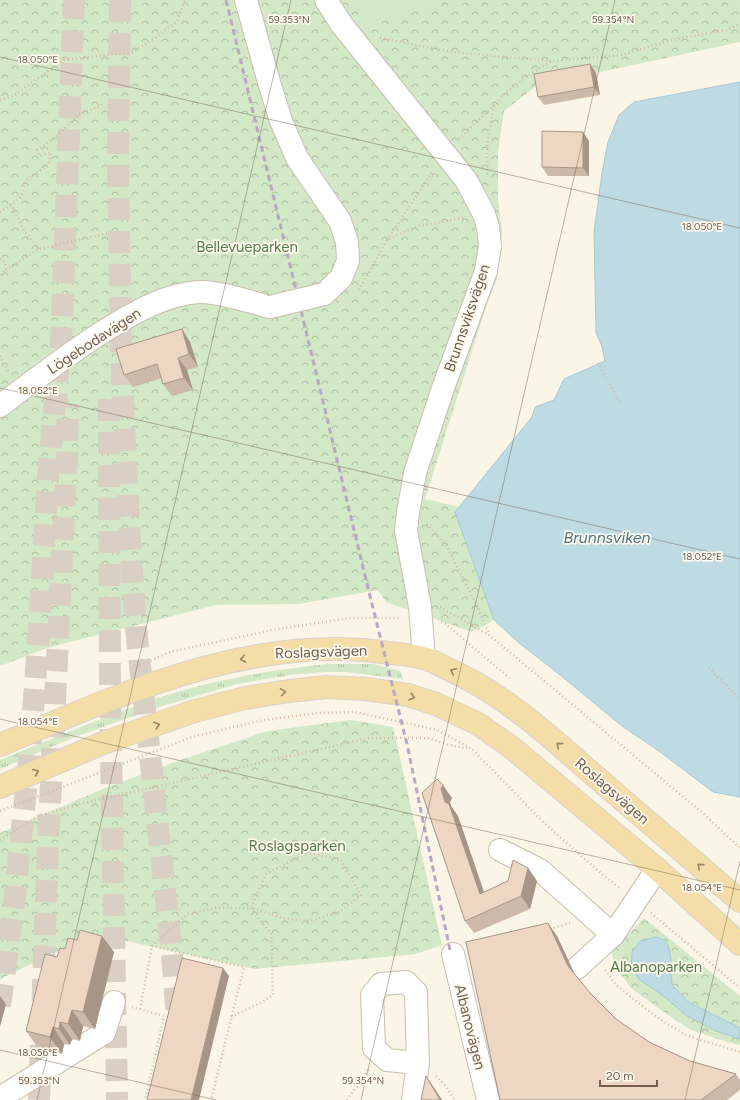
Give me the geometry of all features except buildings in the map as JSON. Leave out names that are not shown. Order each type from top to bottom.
[{"type":"main road","name":"Roslagsvägen","points":[[0,745],[136,690],[187,673],[241,659],[282,652],[325,649],[367,649],[424,658],[473,681],[524,715],[740,901]]},
{"type":"main road","name":"Roslagsvägen","points":[[0,787],[103,743],[210,707],[245,698],[327,687],[366,689],[408,695],[436,704],[478,724],[511,746],[657,869],[740,944]]},
{"type":"street","name":"Lögebodavägen","points":[[0,406],[70,353],[132,314],[180,294],[200,292],[219,294],[270,307],[324,294],[341,278],[348,261],[347,242],[340,221],[297,158],[290,143],[281,121],[269,82],[246,0]]},
{"type":"street","name":"Brunnsviksvägen","points":[[326,0],[342,25],[466,180],[484,214],[488,227],[490,246],[486,271],[443,388],[415,474],[408,512],[406,531],[422,618],[424,658]]},
{"type":"street","points":[[500,850],[540,870],[612,935]]},
{"type":"street","points":[[585,961],[612,935],[657,869]]},
{"type":"street","name":"Albanovägen","points":[[453,954],[488,1100]]},
{"type":"street","points":[[413,1100],[418,1065],[411,1026],[416,992],[406,982],[381,984],[372,996],[374,1048],[387,1060],[418,1065]]},
{"type":"street","points":[[0,1098],[104,1033],[114,1002]]},
{"type":"path","points":[[0,100],[13,96],[64,60],[133,52],[155,38],[177,21],[185,0]]},
{"type":"path","points":[[379,38],[453,52],[552,60],[622,54],[671,40],[727,30],[740,24]]},
{"type":"path","points":[[371,268],[387,240],[444,153],[504,94],[526,76],[552,60]]},
{"type":"path","points":[[0,212],[17,201],[21,196],[27,180],[42,168],[47,166],[50,162],[51,153],[40,156],[37,150],[57,136],[79,114],[101,106],[101,102]]},
{"type":"path","points":[[486,176],[486,146],[494,105]]},
{"type":"path","points":[[11,204],[25,232],[39,249]]},
{"type":"path","points":[[387,240],[418,226],[484,214]]},
{"type":"path","points":[[0,276],[6,270],[39,249],[110,233]]},
{"type":"path","points":[[0,259],[5,262],[6,270]]},
{"type":"path","points":[[598,363],[620,403]]},
{"type":"path","points":[[408,512],[417,513],[447,547],[477,606],[489,635]]},
{"type":"path","points":[[422,618],[429,603],[444,608],[489,635],[705,815],[740,848]]},
{"type":"path","points":[[709,668],[740,699]]},
{"type":"path","points":[[0,811],[192,738],[259,721],[316,713],[355,712],[438,730],[472,749],[544,823],[603,875],[740,988]]},
{"type":"path","points":[[0,840],[38,816],[66,808],[369,738],[428,738],[449,745],[472,749]]},
{"type":"path","points":[[140,1009],[152,946],[188,914],[216,908],[251,908],[282,918],[309,921],[340,912],[360,895],[340,859],[306,853],[266,874],[251,908]]},
{"type":"path","points":[[231,1018],[273,995],[271,934],[251,908]]},
{"type":"path","points":[[544,930],[575,922],[584,910]]},
{"type":"path","points":[[152,946],[244,967],[211,1100]]},
{"type":"path","points":[[585,961],[663,1020],[688,1036],[740,1052]]},
{"type":"path","points":[[114,1002],[164,1016],[145,1100]]},
{"type":"path","points":[[347,1100],[380,1054]]},
{"type":"path","points":[[418,1065],[439,1078],[456,1100]]},
{"type":"green space","name":"Bellevueparken","points":[[0,0],[740,0],[740,42],[596,73],[540,83],[504,111],[498,153],[498,199],[502,232],[497,278],[486,307],[425,499],[460,507],[455,512],[494,620],[472,632],[386,602],[378,590],[299,604],[216,605],[50,647],[0,666]]},
{"type":"green space","points":[[354,0],[447,0],[362,26]]},
{"type":"green space","points":[[327,664],[374,664],[400,671],[403,679],[345,672],[325,672],[290,675],[237,684],[156,708],[72,738],[0,769],[0,760],[97,721],[176,692],[219,681],[284,669]]},
{"type":"green space","name":"Roslagsparken","points":[[350,720],[393,727],[442,945],[416,954],[255,969],[94,934],[0,979],[0,833],[105,788],[183,759],[268,731]]},
{"type":"green space","name":"Albanoparken","points":[[644,918],[740,996],[740,1045],[691,1030],[632,989],[618,971],[613,959],[612,951]]},
{"type":"water","name":"Brunnsviken","points":[[740,82],[740,797],[713,792],[659,751],[622,726],[519,643],[494,620],[455,512],[532,417],[535,407],[554,400],[564,379],[605,361],[602,347],[596,332],[594,232],[608,142],[619,115],[634,102]]},
{"type":"water","points":[[656,937],[665,941],[668,945],[671,962],[672,985],[690,1003],[740,1028],[740,1039],[716,1031],[687,1016],[666,998],[639,979],[631,968],[632,952],[640,941]]},
{"type":"tunnel","points":[[0,1006],[14,904],[30,752],[49,463],[61,345],[74,0]]},
{"type":"tunnel","points":[[120,0],[118,157],[121,352],[131,560],[137,638],[172,954],[177,1018]]},
{"type":"tunnel","points":[[109,399],[110,692],[117,1100]]},
{"type":"tunnel","points":[[39,1100],[48,845],[67,453],[68,404]]},
{"type":"railway","points":[[226,0],[407,744],[450,950]]}]
